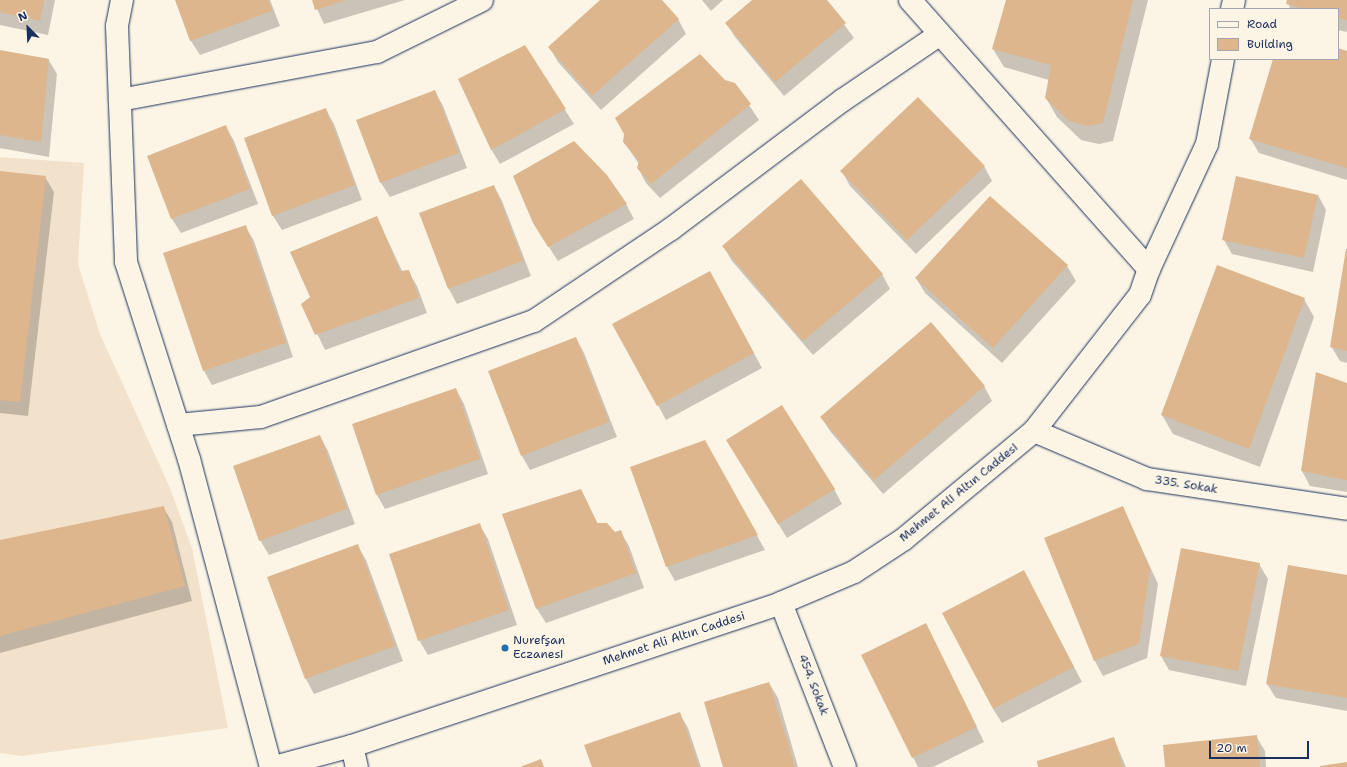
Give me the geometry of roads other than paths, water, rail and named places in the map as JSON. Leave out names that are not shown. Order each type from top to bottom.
[{"type":"street","points":[[122,0],[117,26],[126,262],[178,425],[272,767]]},
{"type":"street","points":[[120,100],[377,52],[482,0]]},
{"type":"street","points":[[910,0],[1149,269]]},
{"type":"street","points":[[178,425],[261,417],[534,321],[671,229],[843,100],[940,34]]},
{"type":"street","name":"Mehmet Ali Altın Caddesi","points":[[272,767],[354,757],[781,603],[854,572],[904,539],[1034,431],[1140,295],[1149,269],[1207,144],[1223,60]]},
{"type":"street","name":"335. Sokak","points":[[1034,431],[1148,479],[1347,509]]},
{"type":"street","name":"454. Sokak","points":[[781,603],[845,767]]},
{"type":"place","name":"Nurefşan Eczanesi","points":[[505,648]]}]
